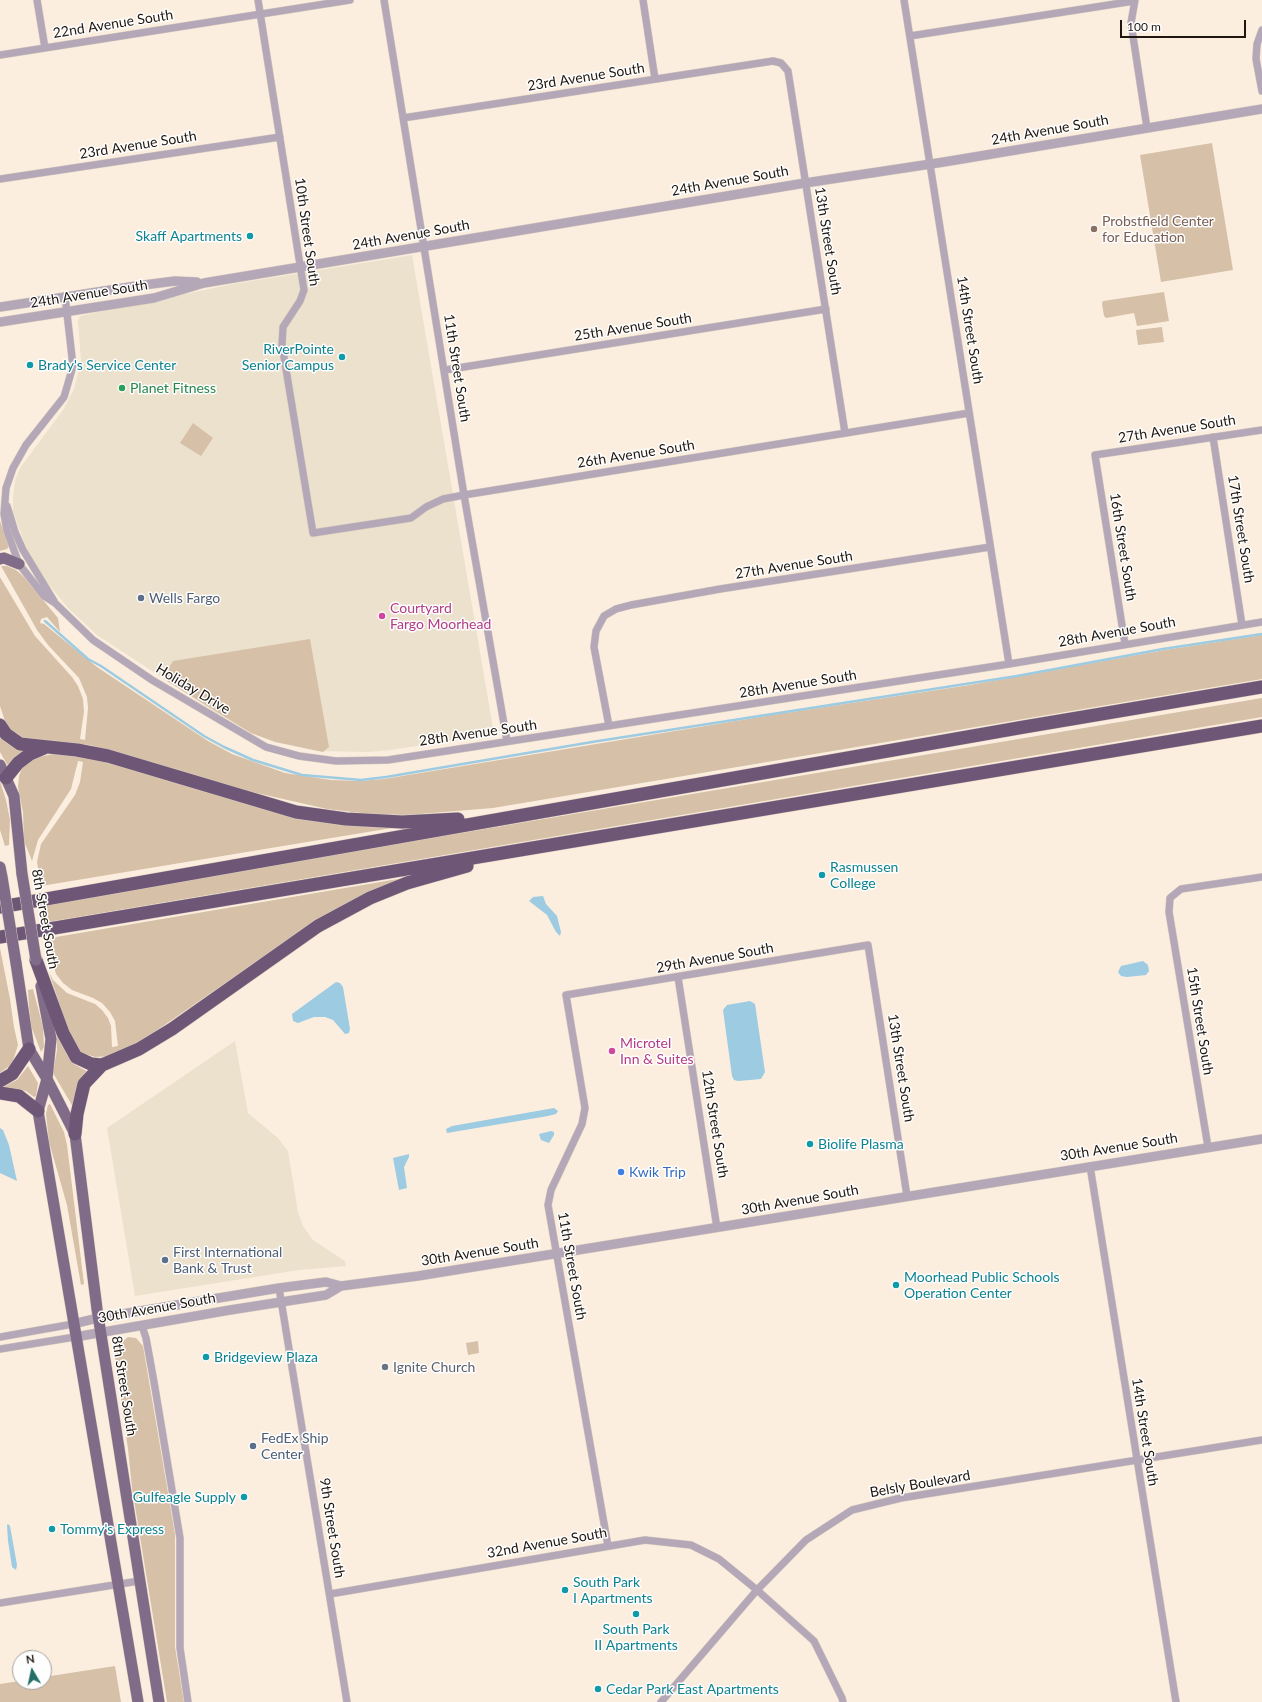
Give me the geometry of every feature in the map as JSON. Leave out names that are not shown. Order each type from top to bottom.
[{"type":"highway","points":[[0,907],[1024,727],[1262,688]]},
{"type":"highway","points":[[0,725],[6,734],[20,744],[46,748],[77,750],[108,756],[296,812],[346,819],[402,822],[460,819],[489,821]]},
{"type":"highway","points":[[0,937],[1262,726]]},
{"type":"highway","points":[[6,778],[18,763],[30,754],[46,748]]},
{"type":"highway","points":[[75,1134],[77,1114],[84,1084],[102,1065],[139,1049],[165,1033],[318,926],[370,898],[407,883],[556,844]]},
{"type":"highway","points":[[36,960],[63,1033],[76,1057],[91,1064],[102,1065]]},
{"type":"highway","points":[[0,1081],[12,1074],[29,1049]]},
{"type":"highway","points":[[0,1093],[19,1096],[38,1111]]},
{"type":"main road","points":[[0,559],[4,558],[19,564]]},
{"type":"main road","name":"8th Street South","points":[[0,765],[14,796],[22,874],[36,960],[52,1039],[47,1079],[38,1111],[75,1337],[138,1702]]},
{"type":"main road","name":"8th Street South","points":[[1,872],[29,1049],[47,1079],[75,1134],[100,1333],[159,1702]]},
{"type":"street","points":[[37,0],[45,48]]},
{"type":"street","name":"10th Street South","points":[[258,0],[304,290],[300,301],[283,328],[282,345],[313,533]]},
{"type":"street","name":"22nd Avenue South","points":[[0,55],[350,0]]},
{"type":"street","name":"11th Street South","points":[[384,0],[464,495],[507,741]]},
{"type":"street","points":[[643,0],[656,79]]},
{"type":"street","name":"14th Street South","points":[[904,0],[1009,664]]},
{"type":"street","points":[[910,36],[1134,0],[1131,23],[1147,128]]},
{"type":"street","points":[[1262,30],[1257,44],[1256,59],[1262,91]]},
{"type":"street","name":"23rd Avenue South","points":[[403,118],[773,61]]},
{"type":"street","name":"13th Street South","points":[[773,61],[781,63],[788,72],[845,433]]},
{"type":"street","name":"24th Avenue South","points":[[0,322],[154,298],[204,282],[301,268],[805,183],[931,164],[1262,109]]},
{"type":"street","name":"23rd Avenue South","points":[[0,179],[280,137]]},
{"type":"street","name":"24th Avenue South","points":[[0,306],[175,281],[204,282]]},
{"type":"street","points":[[130,287],[132,301]]},
{"type":"street","name":"Holiday Drive","points":[[56,603],[44,596],[19,564],[7,531],[4,514],[6,488],[13,468],[26,445],[64,397],[73,366],[65,296]]},
{"type":"street","name":"25th Avenue South","points":[[445,370],[826,309]]},
{"type":"street","name":"26th Avenue South","points":[[313,533],[411,518],[426,507],[443,499],[464,495],[969,413]]},
{"type":"street","name":"27th Avenue South","points":[[1096,455],[1262,430]]},
{"type":"street","name":"17th Street South","points":[[1213,437],[1242,625]]},
{"type":"street","name":"16th Street South","points":[[1096,455],[1125,644]]},
{"type":"street","name":"Holiday Drive","points":[[5,500],[15,532],[23,550],[56,603],[92,640],[152,680],[266,747],[299,756],[336,761]]},
{"type":"street","name":"27th Avenue South","points":[[609,726],[594,647],[596,631],[604,616],[616,609],[631,605],[990,547]]},
{"type":"street","name":"28th Avenue South","points":[[336,761],[388,760],[1009,664],[1262,622]]},
{"type":"street","name":"15th Street South","points":[[1208,1148],[1170,918],[1170,898],[1181,889],[1262,877]]},
{"type":"street","name":"13th Street South","points":[[868,945],[907,1196]]},
{"type":"street","name":"29th Avenue South","points":[[566,995],[868,945]]},
{"type":"street","name":"12th Street South","points":[[678,977],[717,1228]]},
{"type":"street","name":"11th Street South","points":[[566,995],[584,1108],[582,1124],[551,1190],[548,1205],[608,1546]]},
{"type":"street","name":"30th Avenue South","points":[[0,1337],[98,1318],[279,1288],[326,1282],[341,1286],[418,1276],[1262,1139]]},
{"type":"street","name":"14th Street South","points":[[1090,1166],[1176,1702]]},
{"type":"street","name":"30th Avenue South","points":[[0,1349],[326,1295],[341,1286]]},
{"type":"street","name":"9th Street South","points":[[279,1288],[347,1702]]},
{"type":"street","points":[[142,1326],[149,1353],[180,1538],[180,1648],[188,1702]]},
{"type":"street","name":"Belsly Boulevard","points":[[661,1702],[757,1590],[806,1540],[852,1510],[901,1498],[1262,1440]]},
{"type":"street","name":"32nd Avenue South","points":[[330,1594],[645,1540],[691,1545],[719,1559],[757,1590]]},
{"type":"street","points":[[0,1603],[139,1581]]},
{"type":"street","points":[[757,1590],[814,1641],[843,1702]]},
{"type":"shaded area","points":[[1212,143],[1233,270],[1161,282],[1140,155]]},
{"type":"shaded area","points":[[412,255],[493,728],[492,731],[486,735],[391,750],[369,752],[317,751],[262,737],[246,730],[213,711],[97,635],[68,608],[38,571],[29,555],[13,512],[15,481],[20,468],[63,410],[74,389],[81,360],[78,321],[80,316],[233,284]]},
{"type":"shaded area","points":[[1164,292],[1169,321],[1137,326],[1134,313],[1106,318],[1104,316],[1103,301]]},
{"type":"shaded area","points":[[1162,327],[1164,342],[1138,345],[1136,330]]},
{"type":"shaded area","points":[[193,423],[213,438],[201,456],[180,443]]},
{"type":"shaded area","points":[[0,521],[9,546],[7,549],[0,551]]},
{"type":"shaded area","points":[[1,566],[7,566],[16,570],[23,576],[58,618],[60,632],[47,617],[41,619],[40,623],[44,624],[97,667],[208,741],[232,754],[285,773],[331,780],[360,781],[384,779],[772,715],[970,685],[1165,650],[1262,635],[1262,679],[493,808],[407,815],[370,814],[327,809],[239,789],[90,745],[22,739],[10,730],[6,724],[0,706],[0,577],[35,636],[72,677],[78,686],[83,699],[84,712],[80,739],[85,740],[88,708],[87,697],[79,678],[48,645],[37,630]]},
{"type":"shaded area","points":[[310,639],[329,747],[323,752],[275,742],[251,733],[167,681],[165,674],[173,661]]},
{"type":"shaded area","points":[[1262,698],[1262,717],[48,922],[45,903]]},
{"type":"shaded area","points":[[0,734],[22,749],[23,753],[8,766],[0,752]]},
{"type":"shaded area","points":[[53,754],[94,758],[260,806],[398,827],[41,886],[37,862],[41,844],[75,795],[80,782],[83,762],[78,761],[71,789],[38,840],[32,861],[24,841],[23,812],[18,787],[19,776],[22,768],[29,762],[39,757]]},
{"type":"shaded area","points":[[0,781],[10,820],[9,845],[5,846],[0,830]]},
{"type":"shaded area","points":[[404,878],[321,917],[134,1046],[112,1056],[95,1057],[82,1053],[71,1040],[49,972],[53,980],[67,993],[95,1004],[102,1010],[108,1018],[111,1026],[112,1047],[118,1046],[115,1021],[110,1012],[102,1003],[72,990],[63,983],[56,974],[52,960],[50,938]]},
{"type":"shaded area","points":[[0,948],[18,1045],[12,1064],[0,1073]]},
{"type":"shaded area","points":[[33,989],[43,1027],[44,1047],[41,1052],[31,1026],[28,990]]},
{"type":"shaded area","points":[[57,1033],[69,1058],[74,1064],[88,1072],[73,1107],[53,1073],[57,1050]]},
{"type":"shaded area","points":[[235,1041],[248,1113],[278,1138],[288,1151],[298,1212],[303,1226],[313,1240],[345,1261],[346,1266],[299,1270],[135,1296],[107,1128]]},
{"type":"shaded area","points":[[28,1066],[38,1083],[36,1096],[34,1097],[26,1091],[6,1088],[5,1086],[17,1080]]},
{"type":"shaded area","points":[[50,1104],[64,1132],[67,1145],[84,1284],[81,1285],[67,1205],[49,1142],[46,1114],[48,1105]]},
{"type":"shaded area","points":[[128,1337],[136,1338],[143,1346],[175,1534],[175,1647],[184,1702],[167,1702],[132,1488],[114,1350],[114,1345],[117,1346]]},
{"type":"shaded area","points":[[478,1341],[479,1353],[468,1355],[466,1343]]},
{"type":"shaded area","points":[[115,1666],[121,1702],[0,1702],[0,1684],[12,1682],[12,1690],[52,1690],[52,1676]]},
{"type":"water","points":[[543,896],[546,904],[557,916],[561,932],[560,936],[556,932],[547,915],[529,901],[533,897]]},
{"type":"water","points":[[1143,961],[1148,965],[1149,971],[1146,975],[1127,977],[1121,976],[1118,972],[1121,966]]},
{"type":"water","points":[[336,982],[340,983],[343,987],[350,1029],[349,1033],[345,1034],[333,1020],[325,1017],[314,1017],[298,1023],[293,1021],[292,1014]]},
{"type":"water","points":[[750,1001],[755,1004],[765,1072],[761,1079],[738,1081],[734,1080],[732,1076],[723,1010],[727,1005]]},
{"type":"water","points":[[554,1108],[558,1111],[556,1114],[548,1116],[447,1133],[446,1129],[452,1126]]},
{"type":"water","points":[[0,1128],[3,1130],[9,1145],[17,1181],[0,1173]]},
{"type":"water","points":[[551,1131],[554,1132],[554,1135],[549,1143],[541,1140],[539,1134]]},
{"type":"water","points":[[409,1154],[404,1167],[407,1188],[399,1190],[393,1158]]},
{"type":"water","points":[[8,1524],[10,1526],[17,1565],[16,1570],[12,1567],[8,1541]]},
{"type":"waterway","points":[[45,621],[88,659],[101,666],[204,736],[224,747],[253,760],[302,775],[361,780],[592,742],[1017,676],[1163,649],[1262,634]]},
{"type":"place","name":"Probstfield Center for Education","points":[[1094,229]]},
{"type":"place","name":"Skaff Apartments","points":[[250,236]]},
{"type":"place","name":"RiverPointe Senior Campus","points":[[342,357]]},
{"type":"place","name":"Brady's Service Center","points":[[30,365]]},
{"type":"place","name":"Planet Fitness","points":[[122,388]]},
{"type":"place","name":"Wells Fargo","points":[[141,598]]},
{"type":"place","name":"Courtyard Fargo Moorhead","points":[[382,616]]},
{"type":"place","name":"Rasmussen College","points":[[822,875]]},
{"type":"place","name":"Microtel Inn & Suites","points":[[612,1051]]},
{"type":"place","name":"Biolife Plasma","points":[[810,1144]]},
{"type":"place","name":"Kwik Trip","points":[[621,1172]]},
{"type":"place","name":"First International Bank & Trust","points":[[165,1260]]},
{"type":"place","name":"Moorhead Public Schools Operation Center","points":[[896,1285]]},
{"type":"place","name":"Bridgeview Plaza","points":[[206,1357]]},
{"type":"place","name":"Ignite Church","points":[[385,1367]]},
{"type":"place","name":"FedEx Ship Center","points":[[253,1446]]},
{"type":"place","name":"Gulfeagle Supply","points":[[244,1497]]},
{"type":"place","name":"Tommy's Express","points":[[52,1529]]},
{"type":"place","name":"South Park I Apartments","points":[[565,1590]]},
{"type":"place","name":"South Park II Apartments","points":[[636,1614]]},
{"type":"place","name":"Cedar Park East Apartments","points":[[598,1689]]}]
